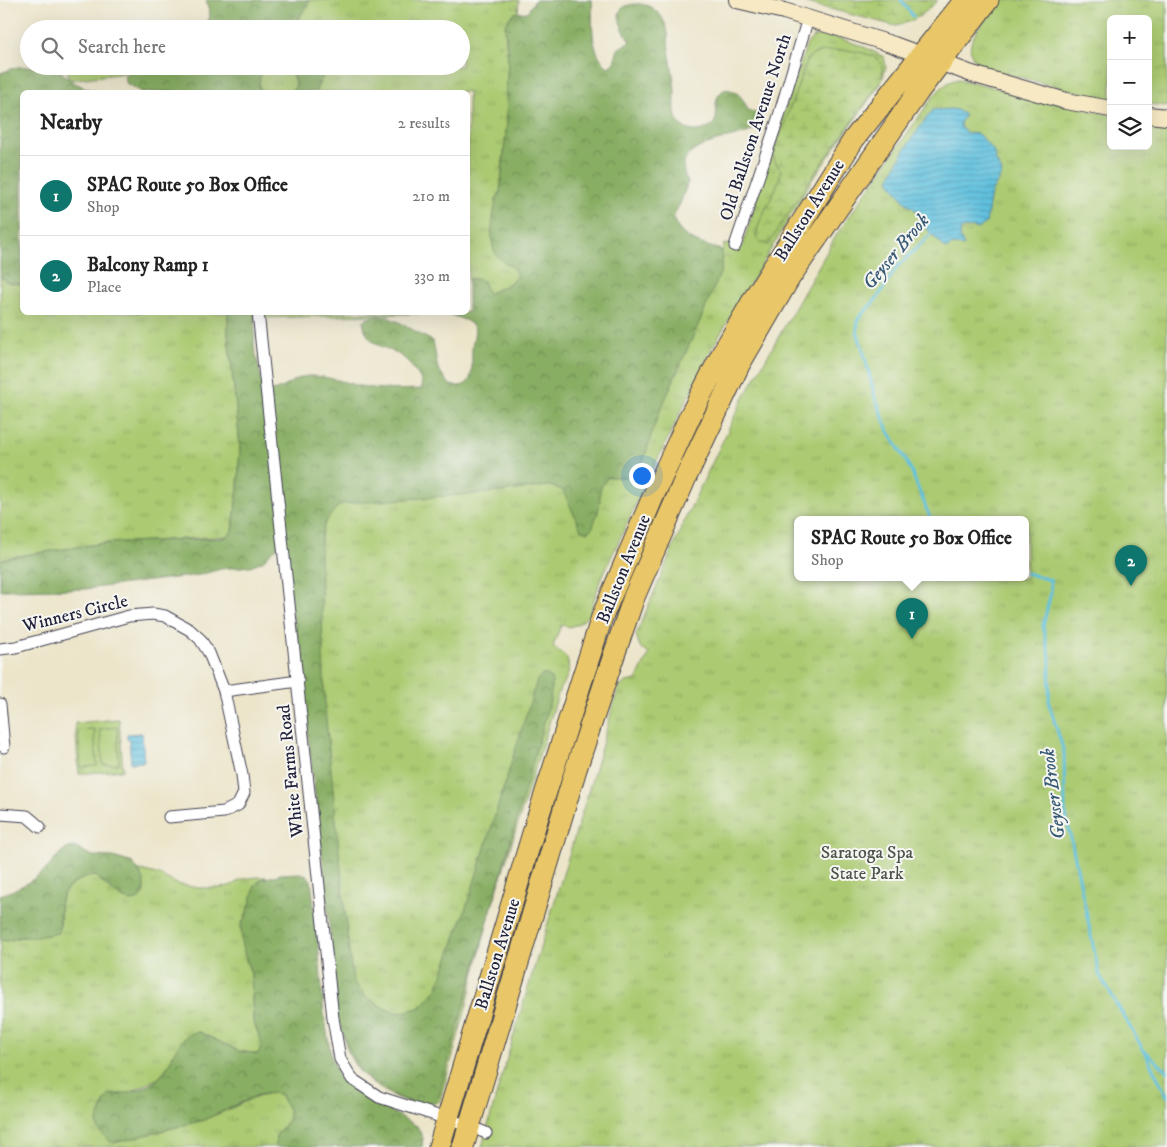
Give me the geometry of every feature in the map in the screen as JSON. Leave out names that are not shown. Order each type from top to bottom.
[{"type":"highway","name":"Ballston Avenue","points":[[463,1147],[477,1129],[576,769],[612,658],[634,597],[686,477],[738,365],[790,277],[930,59],[965,0]]},
{"type":"highway","name":"Ballston Avenue","points":[[439,1147],[536,823],[602,617],[655,492],[695,406],[756,295],[854,139],[988,0]]},
{"type":"street","points":[[737,0],[808,18],[894,45],[972,74],[1066,101],[1107,108]]},
{"type":"street","name":"Old Ballston Avenue North","points":[[735,246],[778,118],[808,18]]},
{"type":"street","points":[[1152,115],[1167,117]]},
{"type":"street","name":"White Farms Road","points":[[258,315],[333,1018],[340,1059],[352,1080],[379,1097],[477,1129]]},
{"type":"street","name":"Winners Circle","points":[[0,649],[16,647],[129,616],[153,614],[165,616],[190,630],[200,639],[209,653],[224,691],[242,775],[244,793],[238,805],[224,812],[169,817]]},
{"type":"street","points":[[224,691],[298,681]]},
{"type":"street","points":[[0,704],[4,747]]},
{"type":"street","points":[[0,814],[27,816],[40,827]]},
{"type":"green space","points":[[206,0],[310,0],[298,20],[208,20],[210,16]]},
{"type":"green space","points":[[310,0],[519,0],[518,13],[514,13],[509,18],[505,31],[508,61],[507,121],[500,193],[496,199],[504,262],[513,268],[517,277],[511,282],[487,294],[477,279],[470,279],[470,90],[316,90],[324,75],[470,75],[470,20],[298,20]]},
{"type":"green space","points":[[535,0],[592,0],[592,26],[595,45],[602,61],[608,67],[614,63],[618,49],[630,41],[620,22],[620,11],[623,7],[630,5],[639,4],[650,7],[658,13],[667,28],[675,85],[675,114],[678,122],[686,129],[696,131],[707,129],[715,122],[717,99],[725,89],[737,93],[748,110],[761,115],[761,123],[749,132],[703,146],[692,152],[685,160],[683,170],[688,182],[680,204],[673,216],[676,224],[685,235],[698,243],[721,250],[723,262],[656,421],[641,465],[634,474],[624,477],[608,477],[604,482],[600,490],[599,508],[593,527],[588,532],[581,530],[563,490],[549,486],[499,492],[340,504],[329,517],[324,527],[320,555],[325,709],[349,951],[353,980],[365,996],[384,1008],[399,1013],[418,1008],[437,989],[469,899],[537,680],[542,675],[548,675],[552,680],[550,701],[438,1098],[433,1103],[418,1104],[397,1097],[360,1071],[352,1057],[339,1024],[320,835],[295,629],[279,547],[263,561],[250,566],[221,569],[199,575],[85,589],[0,590],[0,560],[104,543],[222,538],[228,536],[233,530],[238,488],[240,445],[228,334],[228,315],[255,315],[254,346],[264,391],[276,390],[298,379],[310,376],[375,388],[398,390],[422,389],[419,377],[406,360],[374,342],[369,337],[363,321],[371,317],[380,316],[398,322],[433,341],[438,369],[450,385],[465,385],[469,381],[472,371],[474,326],[451,315],[470,315],[470,279],[483,281],[488,294],[507,285],[517,277],[514,269],[502,261],[495,252],[492,237],[496,199],[500,193],[507,121],[508,61],[505,24],[514,13],[527,12]]},
{"type":"green space","points":[[795,0],[938,0],[919,16],[909,22],[896,26]]},
{"type":"green space","points":[[1001,0],[1167,0],[1167,106],[1152,104],[1152,15],[1107,15],[1107,99],[990,70],[978,63],[972,55],[973,37]]},
{"type":"green space","points":[[820,35],[853,43],[884,57],[886,67],[881,83],[812,180],[712,348],[599,584],[589,616],[578,624],[569,627],[561,625],[553,646],[567,658],[568,674],[560,688],[490,913],[440,1101],[425,1106],[405,1101],[373,1084],[357,1068],[348,1052],[341,1027],[280,463],[621,474],[704,312],[724,244],[742,247],[807,44],[813,37]]},
{"type":"green space","points":[[848,50],[874,57],[880,61],[883,78],[810,180],[768,245],[760,242],[756,236],[758,227],[776,188],[781,170],[775,162],[773,155],[808,58],[821,52]]},
{"type":"green space","points":[[20,67],[20,75],[64,75],[70,80],[92,90],[20,90],[20,284],[10,283],[0,277],[0,73]]},
{"type":"green space","points":[[68,75],[109,75],[69,80]]},
{"type":"green space","points":[[126,75],[260,75],[259,89],[262,90],[138,90],[127,84],[124,77]]},
{"type":"green space","points":[[260,75],[293,75],[296,86],[293,90],[262,90],[259,89]]},
{"type":"green space","points":[[293,75],[324,75],[316,90],[293,90],[296,86]]},
{"type":"green space","name":"Saratoga Spa State Park","points":[[959,79],[1107,114],[1107,150],[1152,150],[1152,121],[1167,123],[1167,1147],[482,1147],[618,688],[626,682],[636,680],[649,654],[640,647],[636,635],[686,517],[742,401],[837,234],[932,98],[944,86]]},
{"type":"green space","points":[[0,277],[10,283],[20,284],[20,315],[228,315],[228,334],[240,445],[238,488],[233,530],[228,536],[104,543],[0,560]]},
{"type":"green space","points":[[255,315],[370,315],[255,318]]},
{"type":"green space","points":[[119,719],[123,770],[79,774],[75,723]]},
{"type":"green space","points":[[117,727],[119,764],[103,765],[100,729]]},
{"type":"green space","points":[[94,729],[97,766],[81,767],[78,730]]},
{"type":"green space","points":[[74,847],[93,856],[113,857],[133,863],[144,880],[144,894],[132,901],[125,899],[96,876],[85,877],[70,886],[63,895],[60,904],[58,933],[37,937],[20,937],[7,941],[0,940],[0,895],[32,880],[43,872],[62,852]]},
{"type":"green space","points":[[137,869],[160,875],[177,884],[199,888],[221,888],[232,885],[242,879],[267,877],[260,880],[241,926],[246,960],[251,974],[253,1021],[261,1041],[261,1048],[258,1054],[239,1051],[199,1032],[174,1053],[168,1066],[159,1078],[129,1093],[110,1095],[115,1143],[191,1123],[221,1113],[257,1096],[274,1093],[280,1094],[289,1111],[289,1119],[276,1136],[275,1147],[0,1147],[0,940],[7,941],[20,937],[37,937],[60,926],[63,896],[70,886],[80,880],[96,876],[112,892],[141,874]]},
{"type":"green space","points":[[300,873],[307,875],[311,880],[324,1015],[331,1055],[339,1077],[356,1092],[417,1126],[423,1138],[422,1147],[275,1147],[276,1136],[289,1118],[289,1111],[280,1094],[273,1093],[258,1095],[204,1120],[115,1143],[108,1140],[98,1128],[97,1121],[105,1100],[110,1095],[136,1090],[155,1081],[165,1071],[184,1038],[199,1032],[239,1051],[258,1054],[261,1048],[261,1041],[253,1021],[251,974],[242,946],[241,926],[250,906],[255,885],[260,880],[281,874]]},
{"type":"water","points":[[952,109],[965,115],[960,123],[961,128],[967,133],[978,134],[993,150],[1002,172],[991,193],[986,223],[978,229],[972,227],[961,229],[960,237],[964,246],[952,245],[946,249],[922,224],[925,220],[904,201],[889,180],[898,161],[920,126],[933,110]]},
{"type":"water","points":[[142,733],[144,762],[131,763],[127,734]]},
{"type":"waterway","name":"Geyser Brook","points":[[901,0],[913,16]]},
{"type":"waterway","name":"Geyser Brook","points":[[929,516],[910,468],[887,428],[875,397],[857,331],[858,319],[878,297],[897,267],[933,232]]},
{"type":"waterway","name":"Geyser Brook","points":[[1029,574],[1050,580],[1051,592],[1043,626],[1050,658],[1049,704],[1064,752],[1065,810],[1099,974],[1143,1049],[1167,1096]]},
{"type":"waterway","name":"Geyser Brook","points":[[1145,1051],[1167,1071]]},
{"type":"place","name":"Balcony Ramp 1","points":[[1131,586]]},
{"type":"place","name":"SPAC Route 50 Box Office","points":[[912,639]]}]
